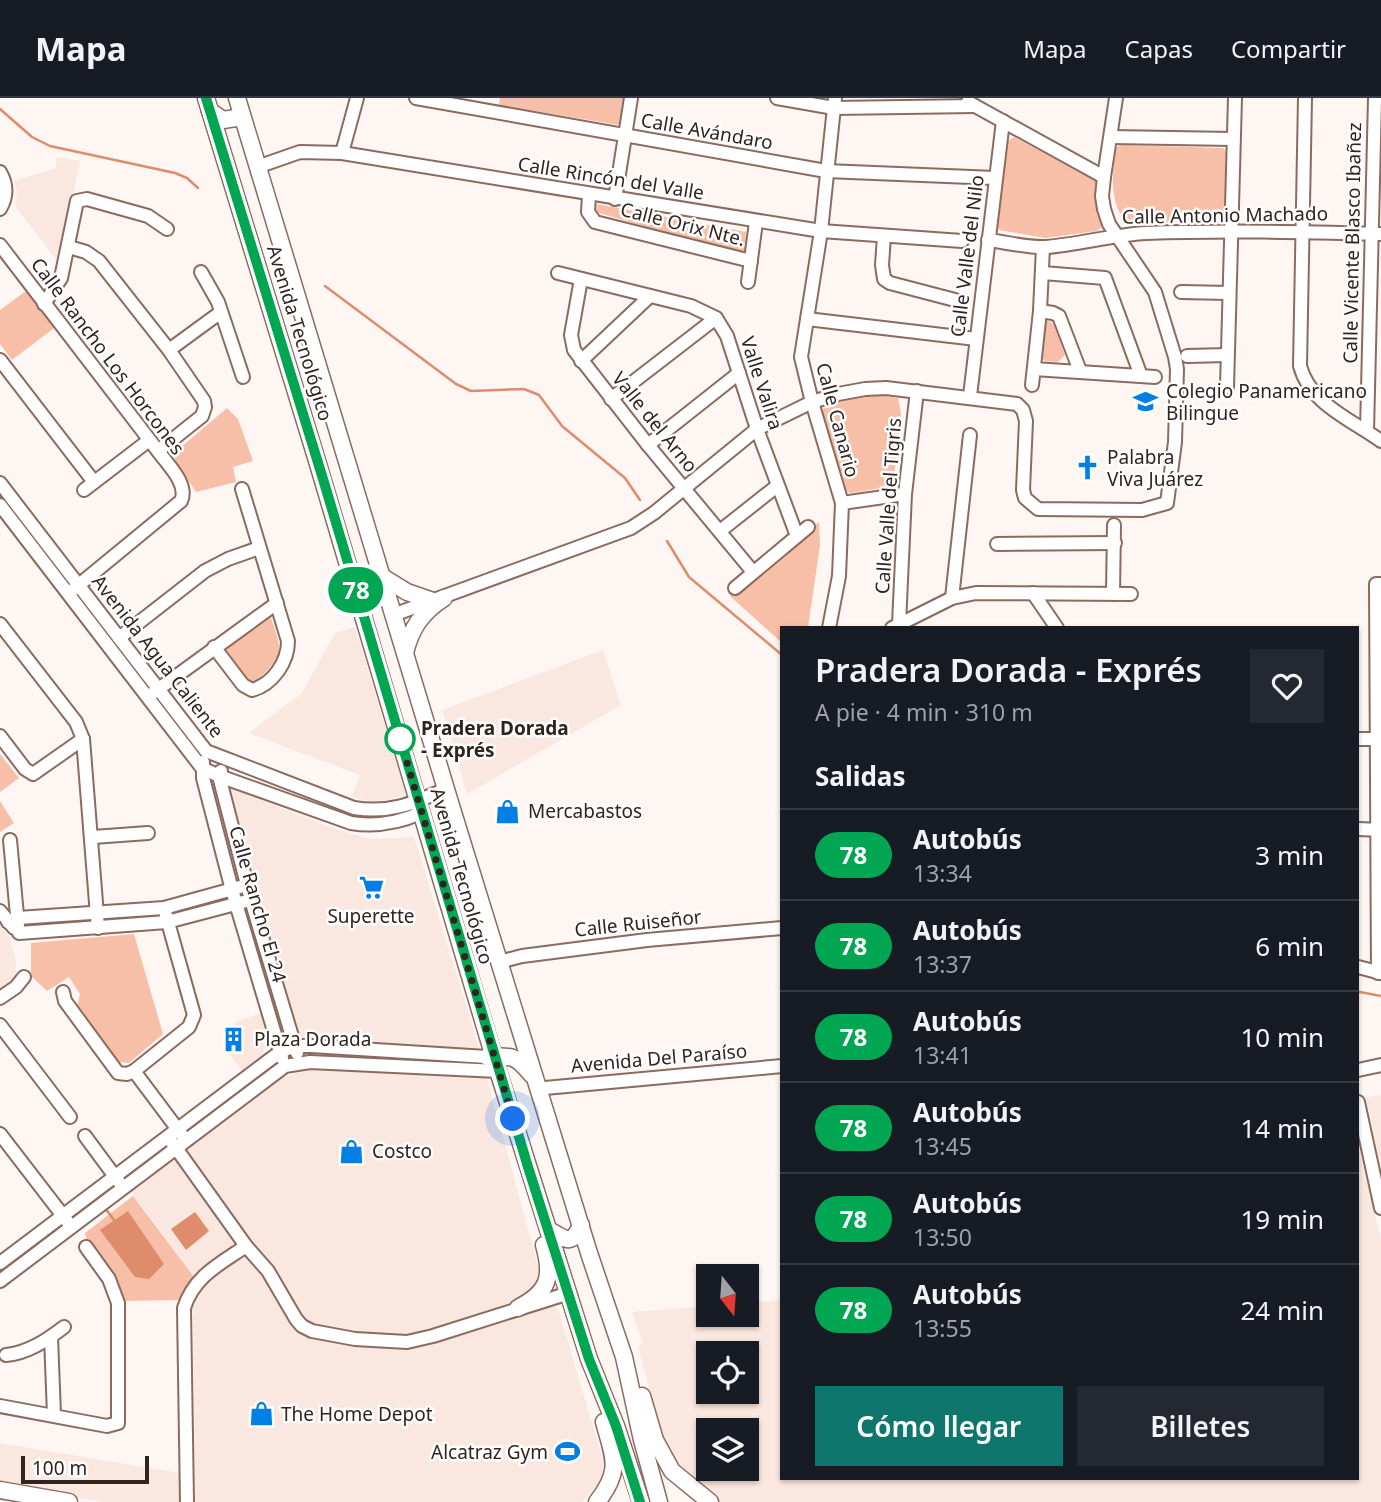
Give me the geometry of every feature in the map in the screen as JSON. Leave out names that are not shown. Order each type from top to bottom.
[{"type":"main road","name":"Avenida Tecnológico","points":[[237,98],[499,962],[624,1357],[659,1502]]},
{"type":"main road","name":"Avenida Tecnológico","points":[[208,104],[327,493],[493,1061],[589,1359],[616,1426],[640,1502]]},
{"type":"main road","points":[[208,104],[223,120],[242,117]]},
{"type":"main road","points":[[318,464],[332,468],[347,464]]},
{"type":"main road","points":[[327,493],[332,486],[338,484],[354,487]]},
{"type":"main road","points":[[381,576],[407,592],[438,600]]},
{"type":"main road","points":[[405,653],[413,629],[422,615],[438,600]]},
{"type":"main road","points":[[493,1061],[513,1056],[520,1060],[538,1085]]},
{"type":"main road","points":[[519,1308],[540,1295],[545,1288],[549,1266],[535,1213],[528,1167]]},
{"type":"main road","points":[[549,1230],[563,1238],[571,1239],[581,1225]]},
{"type":"main road","points":[[624,1357],[636,1380],[655,1440],[666,1462],[672,1471],[710,1502]]},
{"type":"main road","points":[[589,1359],[614,1463],[613,1479],[597,1502]]},
{"type":"main road","points":[[0,1490],[39,1499],[69,1502]]},
{"type":"street","points":[[342,153],[356,98]]},
{"type":"street","name":"Calle Avándaro","points":[[416,98],[826,171],[995,178]]},
{"type":"street","points":[[489,112],[491,98]]},
{"type":"street","points":[[615,199],[631,98]]},
{"type":"street","points":[[777,98],[834,103],[975,106]]},
{"type":"street","points":[[962,98],[1104,177]]},
{"type":"street","points":[[393,615],[631,528],[654,513],[679,483],[757,429],[811,402],[864,389],[970,396],[1017,404],[1025,415],[1023,490],[1025,498],[1038,509],[1142,510],[1158,507],[1169,500],[1175,442],[1175,357],[1155,292],[1109,224],[1102,196],[1116,98]]},
{"type":"street","points":[[1227,387],[1235,98]]},
{"type":"street","points":[[1305,98],[1300,366],[1302,374],[1322,402],[1381,441]]},
{"type":"street","name":"Calle Vicente Blasco Ibañez","points":[[1367,431],[1375,365],[1375,98]]},
{"type":"street","name":"Calle Canario","points":[[829,626],[839,576],[842,503],[811,402],[801,357],[821,231],[834,103]]},
{"type":"street","name":"Calle Valle del Nilo","points":[[970,396],[1003,121]]},
{"type":"street","points":[[1111,137],[1233,139]]},
{"type":"street","name":"Calle Rincón del Valle","points":[[257,167],[300,152],[342,153],[756,222],[821,231],[962,241]]},
{"type":"street","points":[[0,172],[6,186],[0,209]]},
{"type":"street","name":"Calle Orix Nte.","points":[[589,195],[588,212],[594,222],[751,261]]},
{"type":"street","points":[[44,304],[58,284],[69,247],[74,208],[80,199],[148,216],[167,229]]},
{"type":"street","name":"Calle Orix Nte.","points":[[748,282],[756,222]]},
{"type":"street","name":"Calle Antonio Machado","points":[[988,240],[1042,247],[1089,242],[1116,235],[1231,232],[1376,234]]},
{"type":"street","points":[[884,236],[884,279],[890,283],[955,300]]},
{"type":"street","points":[[0,360],[89,486],[202,416],[205,407],[203,399],[169,350],[99,261],[86,252],[69,247]]},
{"type":"street","points":[[1032,385],[1043,273],[1042,247]]},
{"type":"street","name":"Calle Rancho Los Horcones","points":[[1,251],[153,446],[184,492],[181,501],[73,589]]},
{"type":"street","points":[[201,272],[221,312],[243,377]]},
{"type":"street","points":[[558,273],[704,311],[716,318],[611,399]]},
{"type":"street","points":[[1043,273],[1105,273],[1140,376]]},
{"type":"street","name":"Valle del Arno","points":[[581,279],[571,335],[574,350],[753,572]]},
{"type":"street","points":[[1181,292],[1229,293]]},
{"type":"street","points":[[581,361],[650,296]]},
{"type":"street","points":[[1040,311],[1059,316],[1080,371]]},
{"type":"street","points":[[169,350],[221,312]]},
{"type":"street","name":"Valle Valira","points":[[716,318],[727,336],[757,429],[797,536]]},
{"type":"street","points":[[807,319],[976,339]]},
{"type":"street","points":[[1187,356],[1227,355]]},
{"type":"street","points":[[1034,369],[1155,377]]},
{"type":"street","points":[[648,445],[739,373]]},
{"type":"street","name":"Calle Valle del Tigris","points":[[895,626],[905,494],[917,391]]},
{"type":"street","points":[[952,598],[970,435]]},
{"type":"street","name":"Avenida Agua Caliente","points":[[0,483],[148,698],[202,768],[351,823],[365,825],[400,822],[446,789]]},
{"type":"street","points":[[720,531],[777,486]]},
{"type":"street","points":[[214,647],[248,689],[256,689],[265,684],[285,661],[288,650],[288,641],[242,489]]},
{"type":"street","points":[[842,503],[905,494]]},
{"type":"street","name":"Avenida Agua Caliente","points":[[0,505],[119,638],[206,751],[354,808],[420,808]]},
{"type":"street","points":[[1113,594],[1114,525]]},
{"type":"street","points":[[735,588],[808,527]]},
{"type":"street","points":[[996,544],[1115,543]]},
{"type":"street","points":[[119,638],[205,571],[259,548]]},
{"type":"street","points":[[1359,967],[1380,973],[1378,584]]},
{"type":"street","points":[[895,626],[952,598],[976,593],[1131,594]]},
{"type":"street","points":[[1033,593],[1057,626]]},
{"type":"street","points":[[148,698],[277,603]]},
{"type":"street","points":[[0,624],[76,722],[83,739],[93,838],[98,928]]},
{"type":"street","points":[[0,736],[30,774],[38,772],[83,739]]},
{"type":"street","points":[[1359,739],[1379,739]]},
{"type":"street","name":"Calle Rancho El 24","points":[[206,751],[202,768],[232,890],[285,1066]]},
{"type":"street","points":[[219,776],[225,760]]},
{"type":"street","name":"Calle Rancho El 24","points":[[219,776],[251,900],[300,1062]]},
{"type":"street","points":[[1359,830],[1379,830]]},
{"type":"street","points":[[93,838],[148,832]]},
{"type":"street","points":[[10,840],[9,917],[19,933],[167,922],[251,900]]},
{"type":"street","points":[[9,917],[164,908],[247,885]]},
{"type":"street","points":[[63,992],[65,1001],[116,1072],[123,1074],[134,1071],[189,1027],[194,1015],[164,908]]},
{"type":"street","name":"Calle Ruiseñor","points":[[499,962],[534,954],[622,943],[780,928]]},
{"type":"street","points":[[0,998],[16,987],[24,977]]},
{"type":"street","points":[[0,1025],[70,1117]]},
{"type":"street","points":[[16,1269],[3,1256],[63,1216],[280,1052],[295,1046],[389,1051],[493,1061]]},
{"type":"street","points":[[389,1051],[389,1066]]},
{"type":"street","points":[[0,1281],[285,1066],[300,1062],[389,1066],[493,1061]]},
{"type":"street","points":[[1359,1070],[1381,1065]]},
{"type":"street","name":"Avenida Del Paraíso","points":[[538,1085],[545,1087],[780,1066]]},
{"type":"street","points":[[134,1071],[246,1246],[268,1271],[302,1326],[333,1336],[407,1342],[569,1293]]},
{"type":"street","points":[[1359,1107],[1381,1208]]},
{"type":"street","points":[[0,1133],[71,1227]]},
{"type":"street","points":[[85,1136],[124,1187]]},
{"type":"street","points":[[187,1502],[184,1308],[189,1292],[201,1278],[246,1246]]},
{"type":"street","points":[[0,1406],[107,1426],[118,1423],[118,1303],[109,1279],[86,1247]]},
{"type":"street","points":[[6,1355],[20,1354],[51,1338],[64,1327]]},
{"type":"street","points":[[51,1338],[54,1415]]},
{"type":"shaded area","points":[[500,98],[624,98],[619,125],[499,105]]},
{"type":"shaded area","points":[[1014,137],[1096,181],[1104,225],[1097,231],[1045,238],[999,230],[997,224],[1008,141]]},
{"type":"shaded area","points":[[1121,145],[1223,148],[1227,152],[1227,217],[1219,220],[1139,224],[1124,220],[1116,203],[1113,186],[1115,148]]},
{"type":"shaded area","points":[[57,157],[80,161],[59,263],[15,206],[17,193],[14,181],[56,168]]},
{"type":"shaded area","points":[[597,204],[746,232],[745,256],[596,212]]},
{"type":"shaded area","points":[[26,291],[54,328],[12,360],[0,344],[0,310]]},
{"type":"shaded area","points":[[1045,319],[1054,324],[1065,355],[1058,362],[1041,358]]},
{"type":"shaded area","points":[[872,394],[898,398],[901,414],[893,486],[851,493],[845,491],[818,411],[852,396]]},
{"type":"shaded area","points":[[227,408],[238,419],[253,461],[233,467],[236,482],[196,492],[176,462],[174,453]]},
{"type":"shaded area","points":[[819,522],[820,545],[808,626],[780,626],[780,641],[730,596]]},
{"type":"shaded area","points":[[269,612],[279,646],[276,660],[252,685],[244,683],[218,651]]},
{"type":"shaded area","points":[[355,627],[405,792],[386,800],[370,801],[352,797],[360,775],[249,733],[302,693],[335,633]]},
{"type":"shaded area","points":[[603,650],[621,705],[467,794],[442,710]]},
{"type":"shaded area","points":[[0,754],[19,778],[0,792]]},
{"type":"shaded area","points":[[224,786],[336,829],[371,839],[414,837],[472,1024],[541,1277],[560,1315],[607,1474],[582,1502],[195,1502],[193,1308],[201,1294],[194,1277],[130,1190],[279,1078],[309,1070]]},
{"type":"shaded area","points":[[0,801],[14,823],[0,832]]},
{"type":"shaded area","points":[[0,925],[10,938],[16,960],[16,976],[0,988]]},
{"type":"shaded area","points":[[134,934],[163,1034],[129,1063],[117,1062],[77,1008],[80,994],[69,977],[47,991],[31,976],[31,943]]},
{"type":"shaded area","points":[[264,1012],[270,1036],[261,1058],[243,1072],[224,1047],[236,1022]]},
{"type":"shaded area","points":[[1381,1095],[1381,1167],[1366,1097]]},
{"type":"shaded area","points":[[1359,1150],[1381,1240],[1381,1502],[720,1502],[697,1481],[759,1481],[759,1418],[696,1418],[696,1480],[675,1461],[663,1442],[638,1346],[643,1344],[632,1312],[696,1307],[696,1327],[759,1327],[760,1302],[780,1300],[780,1480],[1359,1480]]},
{"type":"shaded area","points":[[133,1196],[194,1277],[179,1300],[123,1301],[119,1283],[86,1238],[85,1233]]},
{"type":"shaded area","points":[[128,1211],[164,1264],[149,1279],[135,1277],[100,1230]]},
{"type":"shaded area","points":[[195,1212],[209,1231],[186,1250],[171,1229]]},
{"type":"shaded area","points":[[0,1443],[180,1473],[181,1502],[102,1502],[0,1483]]},
{"type":"waterway","points":[[0,109],[32,137],[50,146],[175,173],[187,178],[198,188]]},
{"type":"waterway","points":[[325,286],[456,384],[471,391],[524,389],[539,395],[562,426],[625,478],[640,500]]},
{"type":"waterway","points":[[0,495],[67,581]]},
{"type":"waterway","points":[[667,541],[689,577],[780,653]]},
{"type":"waterway","points":[[1360,992],[1381,996]]},
{"type":"waterway","points":[[73,1217],[98,1198],[99,1200]]},
{"type":"waterway","points":[[105,1208],[114,1220]]},
{"type":"waterway","points":[[17,1259],[62,1226]]},
{"type":"waterway","points":[[0,1272],[6,1268]]},
{"type":"bus line","name":"78","points":[[206,98],[323,479],[498,1071],[589,1359],[616,1426],[640,1502]]},
{"type":"place","name":"Colegio Panamericano Bilingue","points":[[1146,402]]},
{"type":"place","name":"Palabra Viva Juárez","points":[[1087,468]]},
{"type":"place","name":"Pradera Dorada - Exprés","points":[[400,739]]},
{"type":"place","name":"Mercabastos","points":[[508,811]]},
{"type":"place","name":"Superette","points":[[371,888]]},
{"type":"place","name":"Plaza Dorada","points":[[234,1039]]},
{"type":"place","name":"Costco","points":[[352,1151]]},
{"type":"place","name":"The Home Depot","points":[[261,1414]]},
{"type":"place","name":"Alcatraz Gym","points":[[568,1452]]},
{"type":"route","points":[[400,739],[513,1119]]}]
